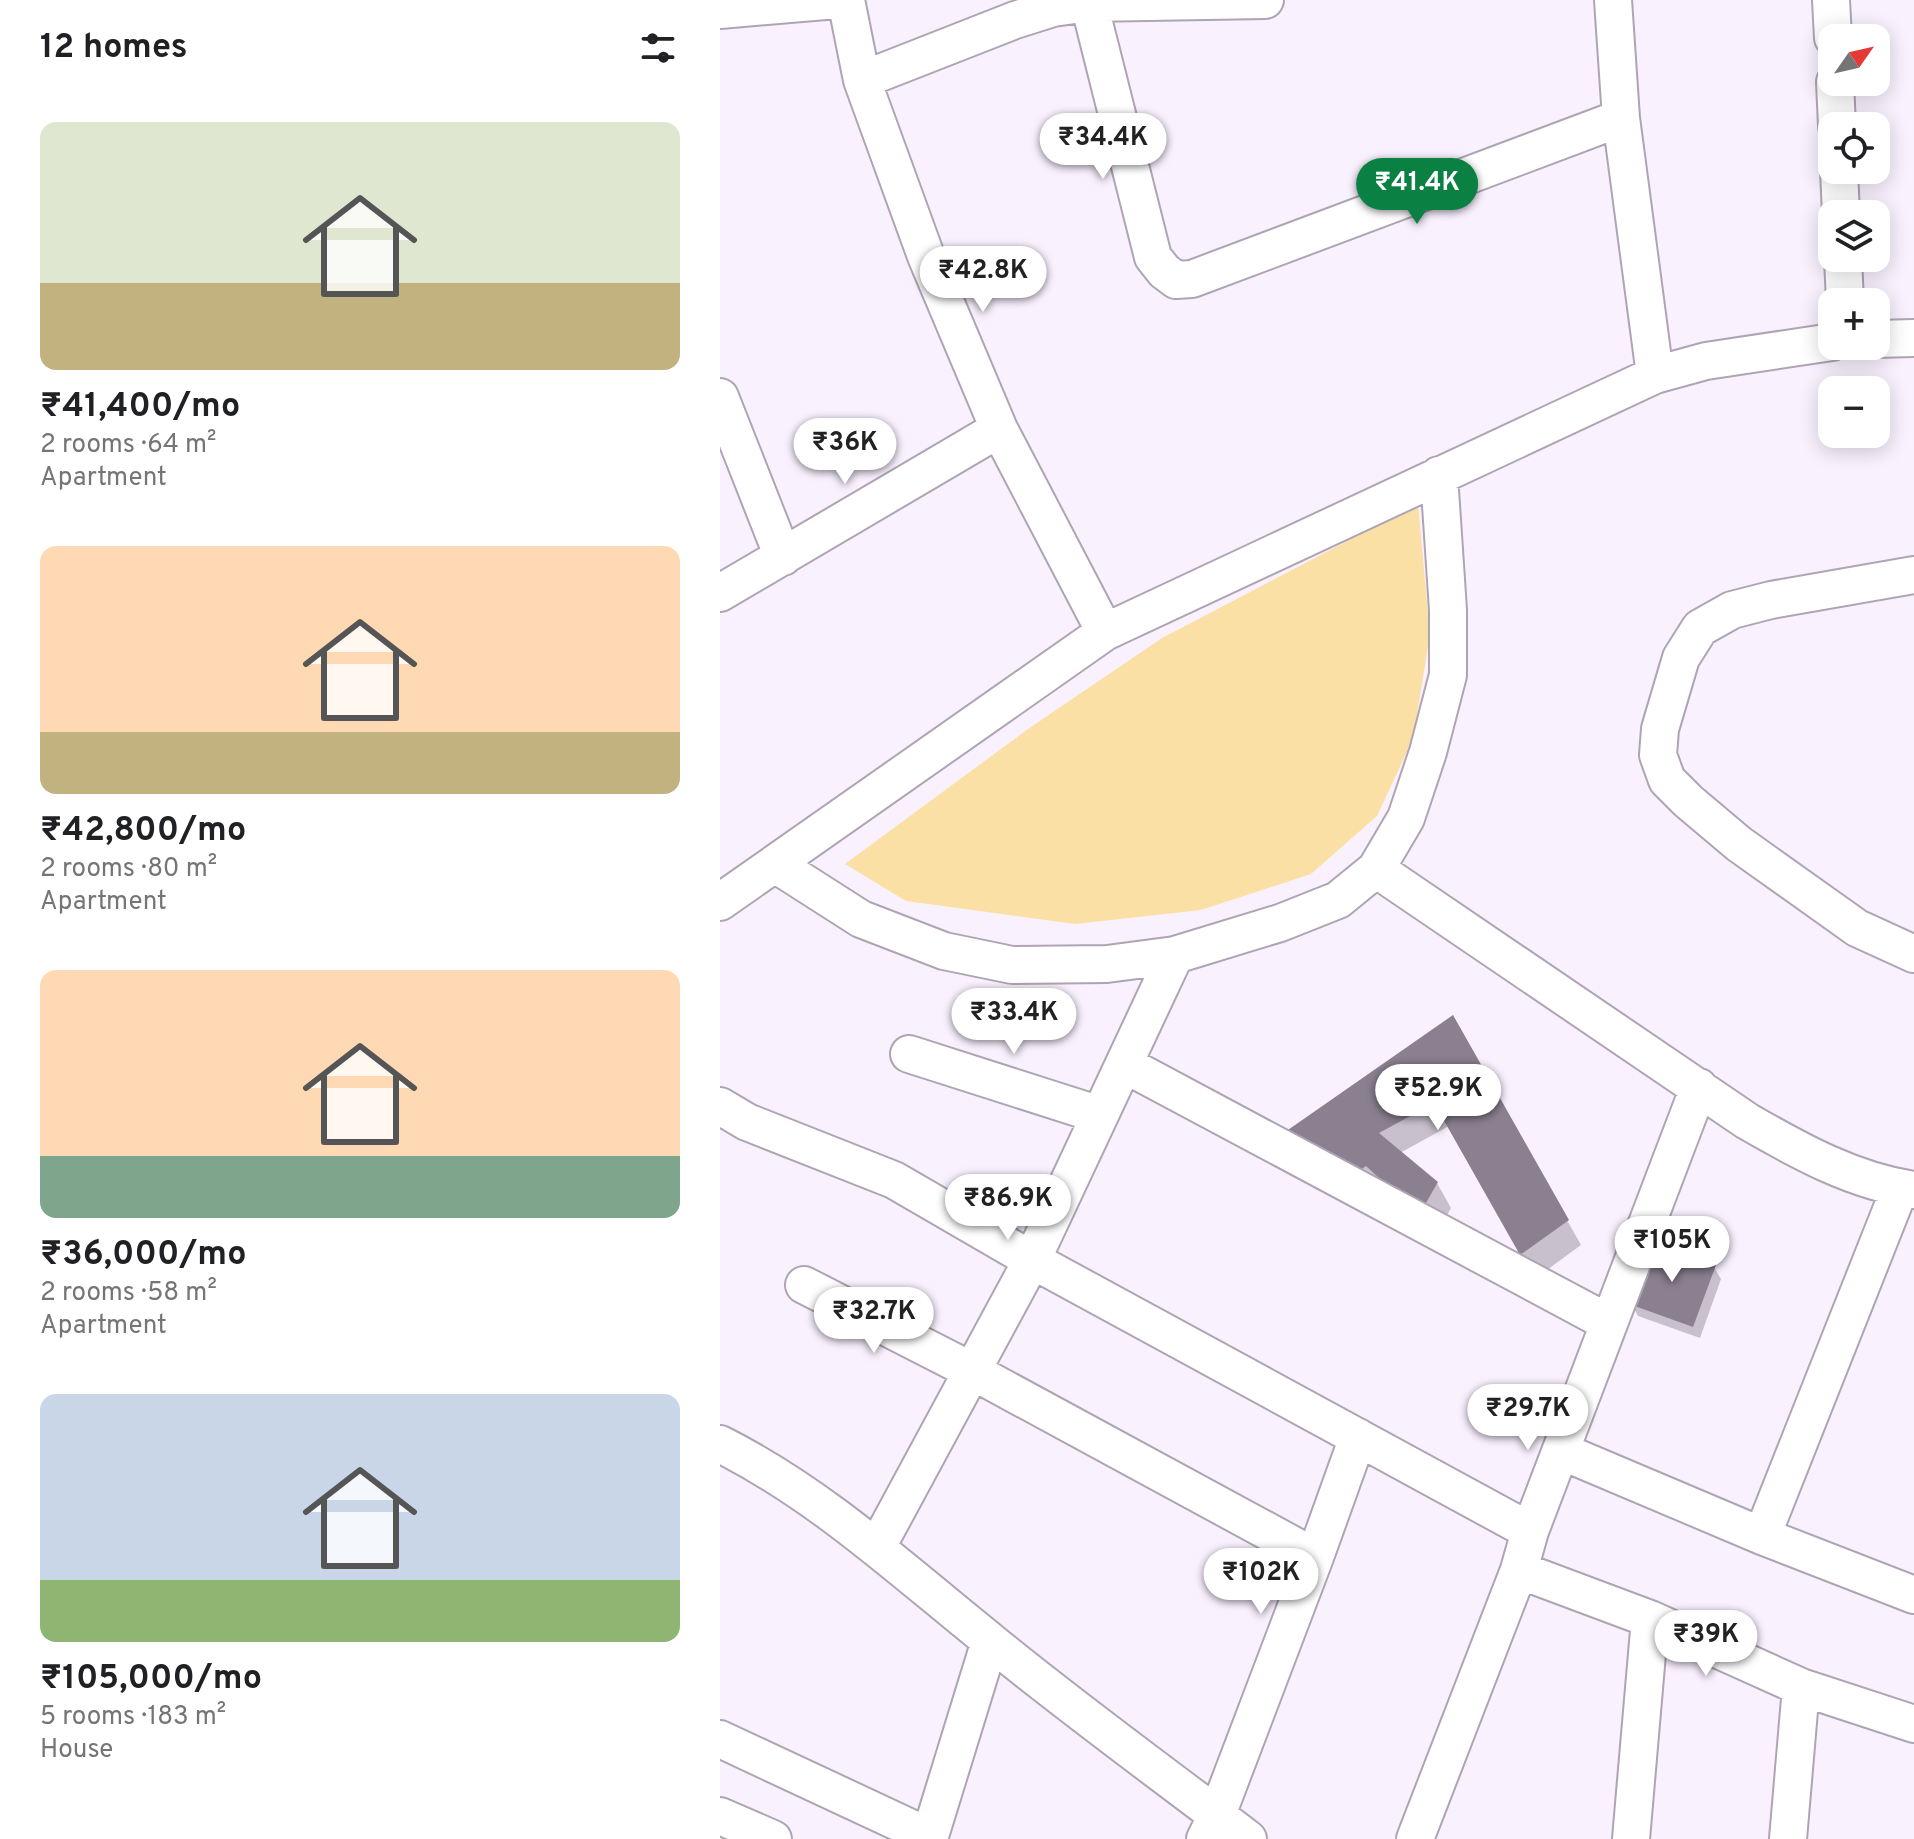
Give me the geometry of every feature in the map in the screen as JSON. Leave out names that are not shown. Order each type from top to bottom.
[{"type":"street","points":[[720,10],[837,0]]},
{"type":"street","points":[[846,0],[862,80],[926,256],[999,429],[1105,632]]},
{"type":"street","points":[[862,80],[1053,8],[1089,3],[1265,0]]},
{"type":"street","points":[[1613,0],[1621,118],[1655,375]]},
{"type":"street","points":[[1831,0],[1832,24]]},
{"type":"street","points":[[1089,3],[1153,257],[1176,280],[1192,279],[1621,118]]},
{"type":"street","points":[[1890,339],[1914,338]]},
{"type":"street","points":[[720,902],[1105,632],[1655,375],[1706,361],[1818,344]]},
{"type":"street","points":[[720,397],[783,557]]},
{"type":"street","points":[[720,593],[999,429]]},
{"type":"street","points":[[775,864],[861,919],[944,951],[1012,965],[1107,964],[1175,955],[1280,923],[1338,900],[1376,869],[1406,818],[1428,752],[1448,675],[1448,610],[1439,475]]},
{"type":"street","points":[[1914,575],[1771,600],[1732,610],[1700,628],[1681,658],[1660,729],[1658,755],[1667,780],[1739,844],[1857,928],[1914,954]]},
{"type":"street","points":[[1376,869],[1747,1121],[1801,1152],[1852,1174],[1907,1189],[1762,1536]]},
{"type":"street","points":[[877,1547],[1032,1260],[1175,955]]},
{"type":"street","points":[[909,1054],[1100,1115]]},
{"type":"street","points":[[1124,1064],[1609,1323]]},
{"type":"street","points":[[1415,1839],[1699,1087]]},
{"type":"street","points":[[720,1106],[747,1122],[894,1180],[1032,1260],[1530,1531]]},
{"type":"street","points":[[804,1285],[972,1371],[1315,1557]]},
{"type":"street","points":[[1211,1827],[1358,1437]]},
{"type":"street","points":[[720,1444],[807,1497],[877,1547],[1211,1827],[1248,1839]]},
{"type":"street","points":[[1561,1451],[1762,1536],[1914,1595]]},
{"type":"street","points":[[1519,1570],[1650,1619],[1801,1687],[1914,1724]]},
{"type":"street","points":[[1631,1839],[1650,1619]]},
{"type":"street","points":[[720,1739],[930,1838],[990,1641]]},
{"type":"street","points":[[1788,1839],[1801,1687]]},
{"type":"street","points":[[720,1816],[773,1839]]},
{"type":"shaded area","points":[[1418,504],[1430,634],[1413,739],[1377,816],[1311,874],[1201,910],[1075,924],[906,901],[845,864],[1028,729],[1162,638]]},
{"type":"building","points":[[1453,1015],[1569,1220],[1520,1255],[1434,1103],[1379,1133],[1438,1182],[1419,1215],[1366,1166],[1353,1175],[1285,1132]]},
{"type":"building","points":[[1651,1242],[1716,1265],[1693,1327],[1629,1304]]}]
